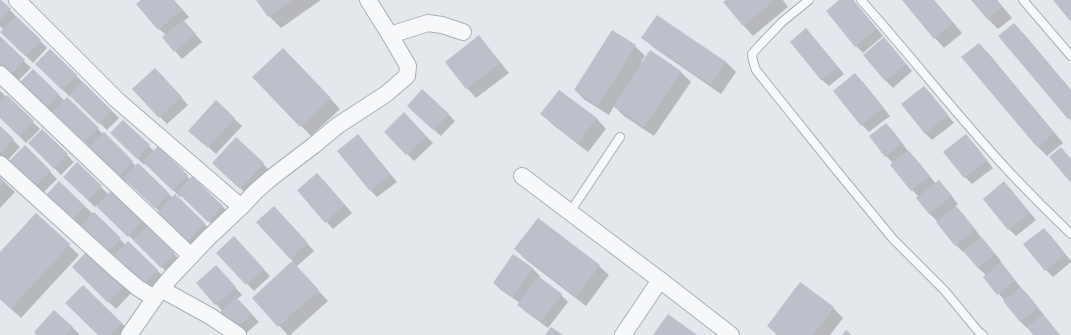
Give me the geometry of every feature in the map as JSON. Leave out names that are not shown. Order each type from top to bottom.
[{"type":"street","points":[[17,0],[117,100],[241,207]]},
{"type":"street","points":[[129,335],[170,276],[271,178],[337,126],[386,94],[407,76],[408,66],[368,0]]},
{"type":"street","points":[[390,35],[428,23],[442,25],[463,32]]},
{"type":"street","points":[[0,74],[191,256]]},
{"type":"street","points":[[0,164],[138,288],[158,293],[210,316],[238,335]]},
{"type":"street","points":[[522,176],[731,335]]},
{"type":"street","points":[[623,335],[660,280]]},
{"type":"lane","points":[[809,0],[782,22],[752,54],[752,61],[756,70],[837,172],[893,239],[945,290],[978,330],[984,335]]},
{"type":"lane","points":[[861,0],[1014,177],[1071,234]]},
{"type":"lane","points":[[1023,0],[1071,56]]},
{"type":"lane","points":[[570,212],[620,137]]},
{"type":"building","points":[[0,0],[11,9],[0,21]]},
{"type":"building","points":[[141,0],[174,0],[182,10],[158,30],[136,4]]},
{"type":"building","points":[[256,0],[292,0],[268,17]]},
{"type":"building","points":[[726,0],[775,0],[743,26],[723,2]]},
{"type":"building","points":[[839,0],[853,0],[877,29],[855,47],[826,11]]},
{"type":"building","points":[[902,0],[934,0],[953,23],[934,39]]},
{"type":"building","points":[[971,0],[996,0],[1002,7],[988,20]]},
{"type":"building","points":[[1053,0],[1071,0],[1071,22]]},
{"type":"building","points":[[657,15],[726,62],[711,85],[641,38]]},
{"type":"building","points":[[16,16],[41,40],[25,56],[0,32]]},
{"type":"building","points":[[183,20],[196,34],[174,52],[162,37]]},
{"type":"building","points":[[1014,23],[1071,91],[1071,117],[1068,119],[998,36]]},
{"type":"building","points":[[806,28],[838,67],[821,80],[790,42]]},
{"type":"building","points":[[612,30],[636,45],[598,106],[574,90]]},
{"type":"building","points":[[479,35],[500,63],[466,89],[445,62]]},
{"type":"building","points":[[0,36],[25,60],[11,75],[0,65]]},
{"type":"building","points":[[884,37],[906,64],[885,81],[863,55]]},
{"type":"building","points":[[979,43],[1054,133],[1037,147],[961,57]]},
{"type":"building","points":[[283,48],[331,98],[300,127],[252,77]]},
{"type":"building","points":[[50,49],[77,75],[62,90],[35,64]]},
{"type":"building","points":[[650,50],[681,71],[644,127],[613,106]]},
{"type":"building","points":[[155,68],[182,97],[159,118],[132,89]]},
{"type":"building","points":[[33,69],[59,94],[46,108],[19,83]]},
{"type":"building","points":[[855,73],[884,108],[861,126],[833,91]]},
{"type":"building","points":[[83,82],[112,111],[99,124],[69,95]]},
{"type":"building","points":[[924,86],[948,115],[925,134],[901,104]]},
{"type":"building","points":[[422,89],[449,114],[433,130],[407,106]]},
{"type":"building","points":[[559,90],[597,118],[578,143],[540,114]]},
{"type":"building","points":[[7,95],[34,121],[19,136],[0,118],[0,103]]},
{"type":"building","points":[[67,97],[99,128],[84,142],[53,112]]},
{"type":"building","points":[[216,100],[235,118],[208,148],[188,131]]},
{"type":"building","points":[[404,112],[426,136],[406,155],[384,132]]},
{"type":"building","points":[[123,120],[150,145],[137,159],[110,133]]},
{"type":"building","points":[[886,123],[902,143],[885,157],[869,136]]},
{"type":"building","points":[[0,126],[14,139],[0,153]]},
{"type":"building","points":[[42,129],[68,154],[54,169],[28,143]]},
{"type":"building","points":[[104,132],[133,161],[119,176],[89,147]]},
{"type":"building","points":[[358,134],[390,175],[370,191],[337,151]]},
{"type":"building","points":[[966,134],[987,160],[964,178],[943,152]]},
{"type":"building","points":[[236,137],[264,163],[240,189],[212,163]]},
{"type":"building","points":[[25,145],[51,171],[35,187],[8,162]]},
{"type":"building","points":[[158,146],[188,175],[173,191],[143,162]]},
{"type":"building","points":[[1061,147],[1071,159],[1071,183],[1049,157]]},
{"type":"building","points":[[908,150],[930,176],[911,191],[890,165]]},
{"type":"building","points":[[77,162],[102,186],[88,200],[63,177]]},
{"type":"building","points":[[138,163],[169,193],[155,208],[123,178]]},
{"type":"building","points":[[317,173],[345,205],[325,223],[297,190]]},
{"type":"building","points":[[192,176],[223,206],[208,222],[177,192]]},
{"type":"building","points":[[0,177],[5,182],[0,187]]},
{"type":"building","points":[[939,180],[952,196],[929,214],[916,198]]},
{"type":"building","points":[[59,181],[85,206],[72,220],[46,195]]},
{"type":"building","points":[[1004,181],[1030,213],[1008,230],[983,199]]},
{"type":"building","points":[[112,190],[144,220],[128,237],[96,206]]},
{"type":"building","points":[[175,194],[205,223],[186,242],[157,213]]},
{"type":"building","points":[[274,206],[308,243],[290,259],[256,222]]},
{"type":"building","points":[[956,206],[975,229],[955,246],[936,222]]},
{"type":"building","points":[[94,212],[121,238],[106,254],[79,228]]},
{"type":"building","points":[[36,213],[70,244],[11,309],[0,299],[0,252]]},
{"type":"building","points":[[538,218],[600,265],[576,297],[514,249]]},
{"type":"building","points":[[147,226],[175,253],[161,268],[133,240]]},
{"type":"building","points":[[1044,228],[1065,255],[1045,271],[1023,244]]},
{"type":"building","points":[[234,236],[264,269],[246,285],[216,253]]},
{"type":"building","points":[[981,237],[995,254],[978,268],[963,251]]},
{"type":"building","points":[[128,241],[158,270],[144,284],[114,255]]},
{"type":"building","points":[[88,250],[125,285],[108,303],[72,267]]},
{"type":"building","points":[[513,254],[533,268],[513,297],[493,283]]},
{"type":"building","points":[[292,261],[319,290],[278,327],[252,298]]},
{"type":"building","points":[[1001,262],[1015,280],[997,295],[983,277]]},
{"type":"building","points":[[216,265],[236,287],[215,305],[196,283]]},
{"type":"building","points":[[538,276],[562,294],[541,322],[517,305]]},
{"type":"building","points":[[800,282],[834,307],[813,335],[779,335],[767,326]]},
{"type":"building","points":[[83,285],[122,323],[111,335],[98,335],[65,303]]},
{"type":"building","points":[[1021,287],[1038,307],[1020,322],[1003,301]]},
{"type":"building","points":[[236,297],[252,314],[234,331],[218,314]]},
{"type":"building","points":[[54,310],[73,327],[66,335],[37,335],[34,332]]},
{"type":"building","points":[[668,314],[697,335],[653,335]]},
{"type":"building","points":[[1043,314],[1060,335],[1033,335],[1027,327]]},
{"type":"building","points":[[551,327],[563,335],[545,335]]},
{"type":"building","points":[[846,330],[852,335],[842,335]]}]
